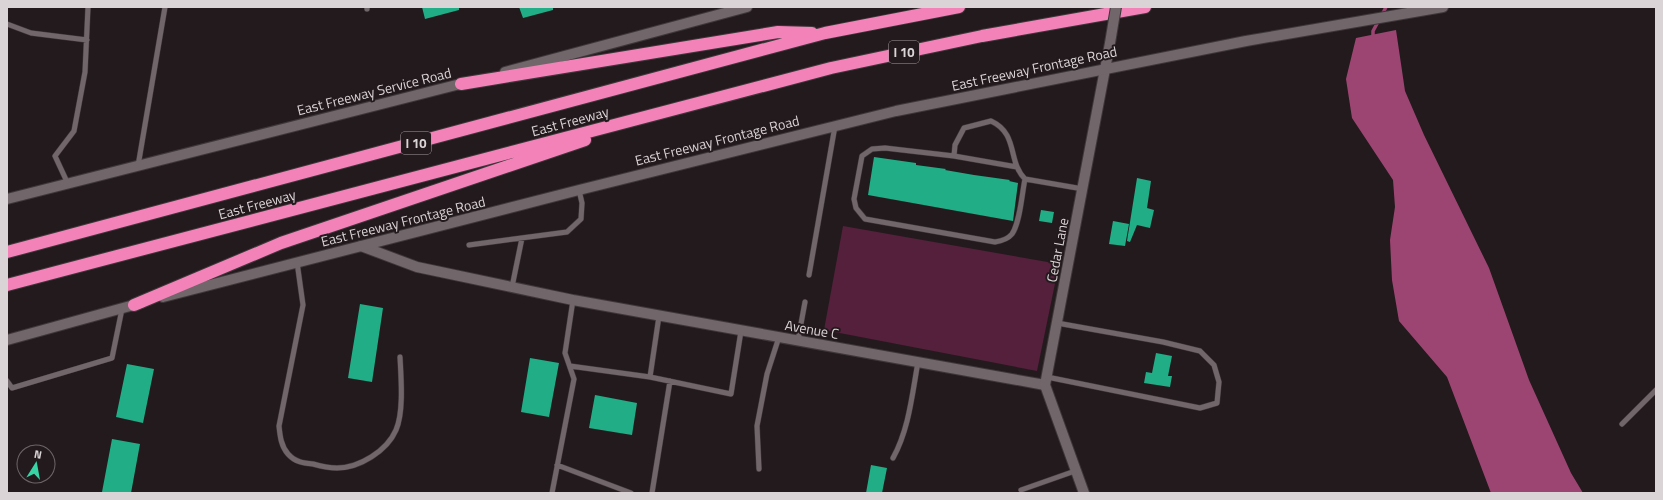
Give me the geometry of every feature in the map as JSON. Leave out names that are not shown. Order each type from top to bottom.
[{"type":"highway","name":"East Freeway","points":[[7,252],[825,33],[959,7]]},
{"type":"highway","name":"East Freeway","points":[[7,285],[831,68],[909,50],[1145,7]]},
{"type":"highway","points":[[461,84],[778,32],[825,33]]},
{"type":"highway","points":[[128,306],[281,243],[498,171],[666,111]]},
{"type":"main road","name":"East Freeway Service Road","points":[[7,199],[461,84],[747,7]]},
{"type":"main road","name":"Cedar Lane","points":[[1084,493],[1075,471],[1046,381],[1106,68],[1116,7]]},
{"type":"main road","name":"East Freeway Frontage Road","points":[[7,340],[128,306],[297,262],[836,125],[1106,68],[1342,23],[1443,7]]},
{"type":"main road","points":[[7,194],[18,196]]},
{"type":"main road","name":"Avenue C","points":[[361,246],[413,266],[573,300],[918,362],[1046,381]]},
{"type":"lane","points":[[68,184],[55,156],[74,131],[85,72],[88,7]]},
{"type":"lane","points":[[138,166],[165,7]]},
{"type":"lane","points":[[7,24],[31,33],[87,40]]},
{"type":"lane","points":[[954,156],[955,145],[964,128],[991,121],[1001,126],[1009,138],[1019,173],[1025,179],[1083,189]]},
{"type":"lane","points":[[809,275],[836,125]]},
{"type":"lane","points":[[1017,167],[954,156],[885,148],[872,149],[862,156],[854,199],[856,208],[866,219],[995,242],[1002,241],[1012,234],[1017,221],[1025,179]]},
{"type":"lane","points":[[469,245],[567,232],[581,218],[582,203],[579,190]]},
{"type":"lane","points":[[512,287],[522,238]]},
{"type":"lane","points":[[297,262],[303,305],[279,426],[281,442],[288,454],[296,462],[336,468],[355,466],[378,452],[390,440],[396,429],[401,397],[400,357]]},
{"type":"lane","points":[[552,493],[574,379],[565,353],[573,300]]},
{"type":"lane","points":[[798,340],[804,302]]},
{"type":"lane","points":[[7,381],[12,388],[112,358],[128,306]]},
{"type":"lane","points":[[650,377],[659,316]]},
{"type":"lane","points":[[1046,381],[1200,408],[1217,403],[1219,382],[1214,365],[1200,351],[1163,342],[1057,323]]},
{"type":"lane","points":[[570,366],[650,377],[730,394],[741,330]]},
{"type":"lane","points":[[759,469],[757,426],[767,374],[779,337]]},
{"type":"lane","points":[[893,458],[900,445],[907,421],[918,362]]},
{"type":"lane","points":[[652,493],[670,381]]},
{"type":"lane","points":[[1622,424],[1656,390]]},
{"type":"lane","points":[[557,465],[631,493]]},
{"type":"lane","points":[[1021,490],[1075,471]]},
{"type":"shaded area","points":[[1396,30],[1405,91],[1424,135],[1489,268],[1529,380],[1571,473],[1583,493],[1491,493],[1447,377],[1399,321],[1392,280],[1390,240],[1395,207],[1393,180],[1352,118],[1346,79],[1356,38]]},
{"type":"shaded area","points":[[843,226],[1059,264],[1037,371],[824,330]]},
{"type":"building","points":[[422,7],[459,7],[459,10],[425,19]]},
{"type":"building","points":[[519,7],[553,7],[553,10],[523,18]]},
{"type":"building","points":[[874,157],[916,163],[916,165],[1010,180],[1009,181],[1018,183],[1013,221],[868,195]]},
{"type":"building","points":[[1137,178],[1151,181],[1147,208],[1154,210],[1150,228],[1137,225],[1130,242],[1127,241]]},
{"type":"building","points":[[1041,210],[1054,212],[1052,223],[1039,221]]},
{"type":"building","points":[[1113,221],[1129,224],[1125,246],[1109,244]]},
{"type":"building","points":[[360,304],[383,308],[372,382],[348,378]]},
{"type":"building","points":[[1156,353],[1172,356],[1168,376],[1172,376],[1170,387],[1144,383],[1146,372],[1152,373]]},
{"type":"building","points":[[530,358],[559,363],[549,417],[521,412]]},
{"type":"building","points":[[127,364],[154,369],[143,423],[116,417]]},
{"type":"building","points":[[595,395],[637,403],[632,435],[589,428]]},
{"type":"building","points":[[112,439],[140,444],[131,493],[102,492]]},
{"type":"building","points":[[871,465],[887,468],[882,493],[866,493]]},
{"type":"waterway","points":[[1382,15],[1386,7]]},
{"type":"waterway","points":[[1373,39],[1373,31],[1379,20]]}]
